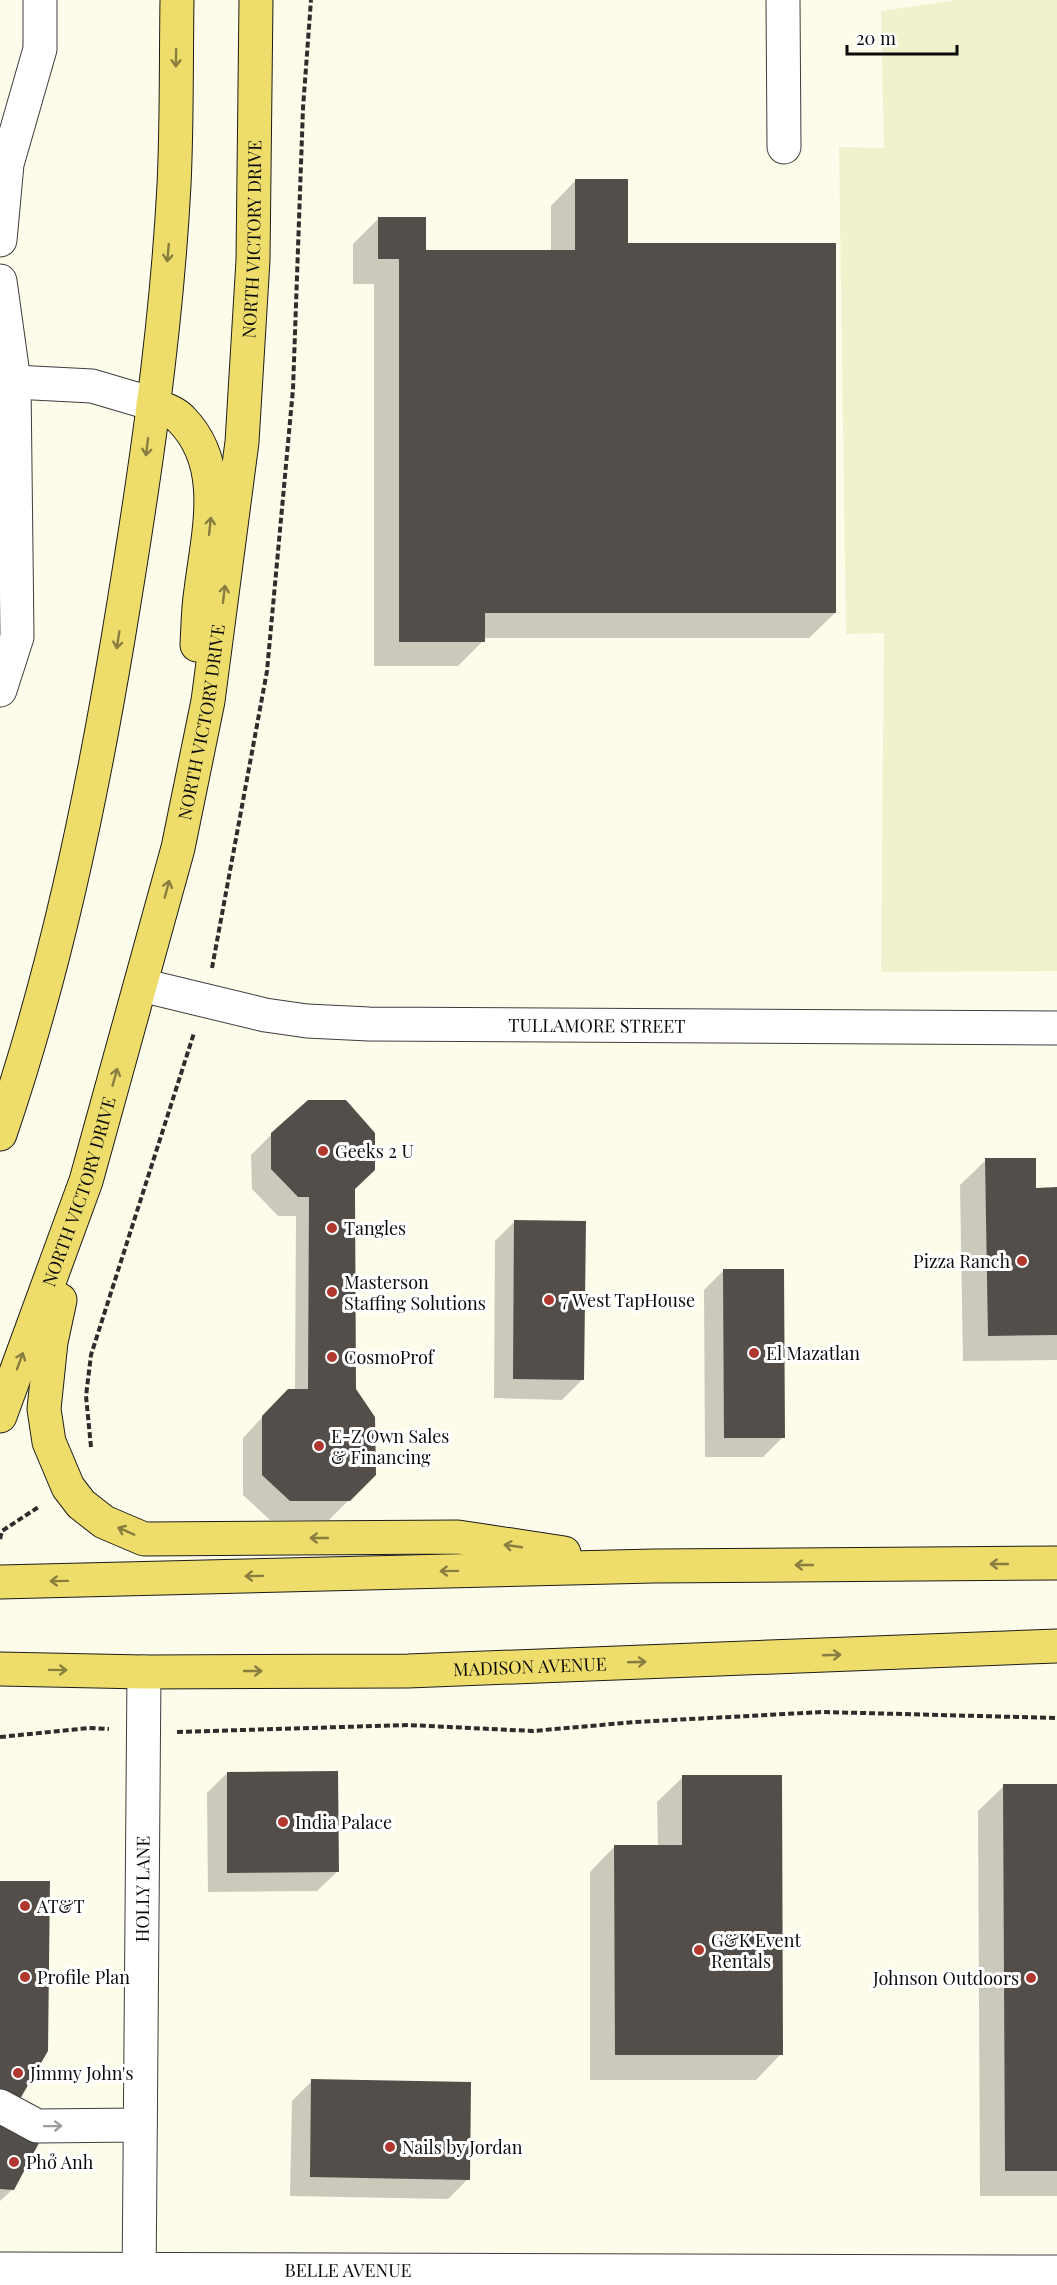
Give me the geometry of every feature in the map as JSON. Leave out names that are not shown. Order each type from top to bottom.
[{"type":"main road","points":[[0,1134],[20,1077],[67,899],[103,729],[137,525],[160,344],[174,185],[177,0]]},
{"type":"main road","name":"NORTH VICTORY DRIVE","points":[[0,1416],[86,1181],[178,848],[212,680],[242,442],[253,260],[256,0]]},
{"type":"main road","points":[[153,404],[180,417],[201,446],[210,478],[212,520],[200,592],[189,793]]},
{"type":"main road","points":[[86,1181],[51,1342],[44,1409],[49,1442],[68,1487],[81,1504],[104,1522],[144,1539],[458,1538],[654,1566]]},
{"type":"main road","points":[[0,1582],[654,1566],[1057,1563]]},
{"type":"main road","name":"MADISON AVENUE","points":[[0,1669],[144,1672],[408,1671],[1057,1646]]},
{"type":"street","points":[[0,240],[7,164],[40,49],[40,0]]},
{"type":"street","points":[[783,0],[784,147]]},
{"type":"street","points":[[0,281],[14,382],[17,637],[3,671]]},
{"type":"street","points":[[14,382],[92,386],[153,404]]},
{"type":"street","name":"TULLAMORE STREET","points":[[141,985],[265,1015],[306,1021],[369,1024],[1057,1029]]},
{"type":"street","name":"HOLLY LANE","points":[[139,2277],[144,1672]]},
{"type":"street","points":[[0,2106],[37,2126],[140,2125]]},
{"type":"street","name":"BELLE AVENUE","points":[[0,2269],[139,2277],[736,2278],[1057,2272]]},
{"type":"path","points":[[217,951],[267,671],[293,389],[303,108],[311,0]]},
{"type":"path","points":[[92,1449],[86,1396],[91,1355],[192,1041]]},
{"type":"path","points":[[0,1539],[1,1530],[45,1503]]},
{"type":"path","points":[[178,1732],[408,1725],[533,1731],[635,1722],[823,1712],[1057,1718]]},
{"type":"path","points":[[0,1737],[89,1728]]},
{"type":"green space","points":[[957,0],[1057,0],[1057,971],[881,972],[884,633],[846,634],[839,147],[884,148],[881,11]]},
{"type":"building","points":[[575,179],[628,179],[628,243],[836,243],[836,613],[485,613],[485,642],[399,642],[399,259],[378,259],[378,217],[426,217],[426,250],[575,250]]},
{"type":"building","points":[[308,1100],[346,1100],[375,1133],[375,1170],[355,1189],[356,1389],[375,1417],[376,1475],[350,1501],[290,1501],[262,1475],[262,1416],[288,1389],[308,1389],[309,1197],[298,1197],[271,1169],[271,1133]]},
{"type":"building","name":"Pizza Ranch","points":[[985,1158],[1036,1158],[1036,1188],[1057,1187],[1057,1335],[988,1336]]},
{"type":"building","name":"7 West TapHouse","points":[[514,1220],[586,1221],[584,1380],[513,1379]]},
{"type":"building","name":"El Mazatlan","points":[[723,1269],[784,1269],[785,1438],[724,1438]]},
{"type":"building","name":"India Palace","points":[[338,1771],[339,1872],[227,1873],[227,1772]]},
{"type":"building","name":"G&K Event Rentals","points":[[682,1775],[782,1775],[783,2055],[615,2055],[614,1845],[682,1845]]},
{"type":"building","name":"Johnson Outdoors","points":[[1003,1784],[1057,1784],[1057,2171],[1005,2171]]},
{"type":"building","points":[[0,1881],[50,1881],[48,2051],[17,2104],[0,2094]]},
{"type":"building","name":"Nails by Jordan","points":[[311,2079],[471,2082],[470,2180],[310,2177]]},
{"type":"building","name":"Phở Anh","points":[[0,2120],[39,2143],[14,2190],[0,2189]]},
{"type":"place","name":"Geeks 2 U","points":[[323,1151]]},
{"type":"place","name":"Tangles","points":[[332,1228]]},
{"type":"place","name":"Pizza Ranch","points":[[1022,1261]]},
{"type":"place","name":"Masterson Staffing Solutions","points":[[332,1292]]},
{"type":"place","name":"7 West TapHouse","points":[[549,1300]]},
{"type":"place","name":"El Mazatlan","points":[[754,1353]]},
{"type":"place","name":"CosmoProf","points":[[332,1357]]},
{"type":"place","name":"E-Z Own Sales & Financing","points":[[319,1446]]},
{"type":"place","name":"India Palace","points":[[283,1822]]},
{"type":"place","name":"AT&T","points":[[25,1906]]},
{"type":"place","name":"G&K Event Rentals","points":[[699,1950]]},
{"type":"place","name":"Profile Plan","points":[[25,1977]]},
{"type":"place","name":"Johnson Outdoors","points":[[1031,1978]]},
{"type":"place","name":"Jimmy John's","points":[[18,2073]]},
{"type":"place","name":"Nails by Jordan","points":[[390,2147]]},
{"type":"place","name":"Phở Anh","points":[[14,2162]]}]
